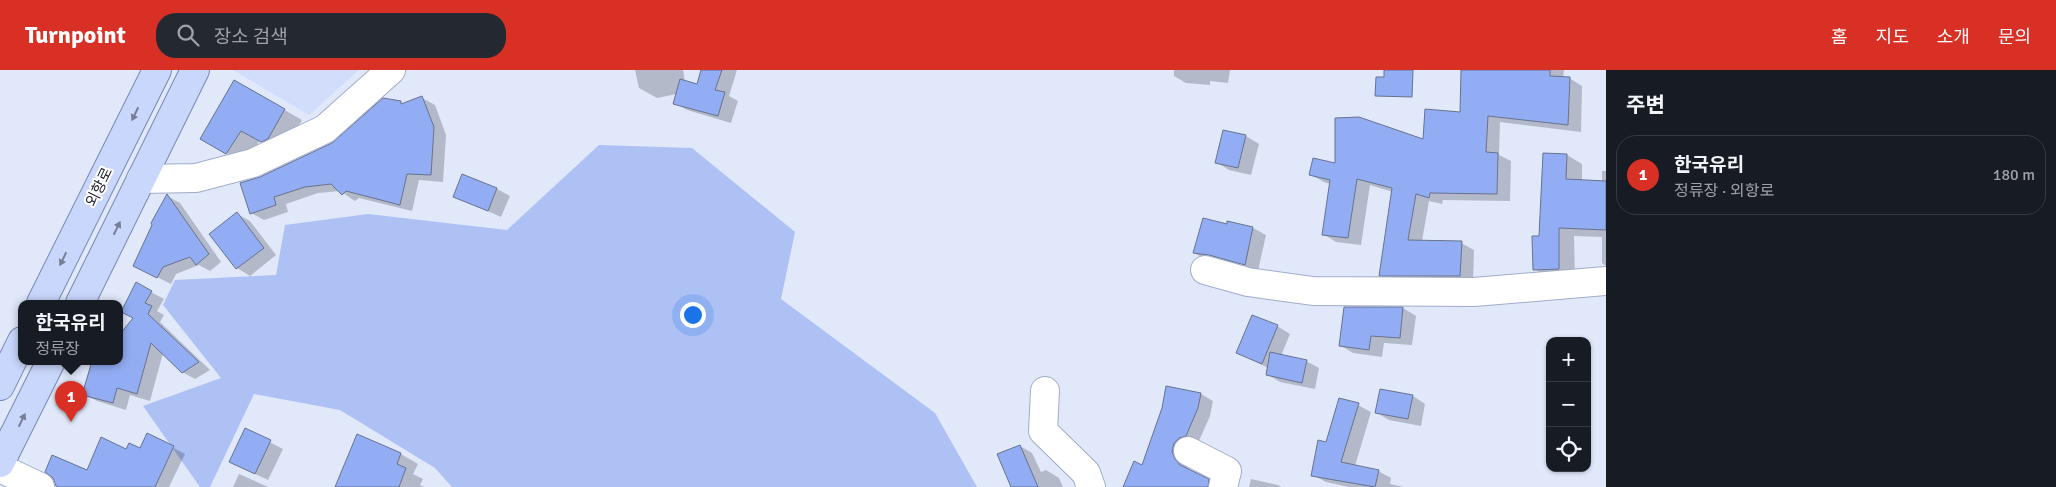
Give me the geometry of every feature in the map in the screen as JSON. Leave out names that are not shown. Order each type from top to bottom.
[{"type":"main road","name":"외항로","points":[[42,300],[157,70]]},
{"type":"main road","points":[[81,300],[195,70]]},
{"type":"main road","points":[[0,386],[18,349]]},
{"type":"main road","points":[[0,463],[49,365]]},
{"type":"street","points":[[141,179],[196,178],[253,163],[325,129],[391,70]]},
{"type":"street","points":[[1205,270],[1248,282],[1313,291],[1474,292],[1606,281]]},
{"type":"street","points":[[1045,390],[1043,431],[1086,473],[1091,487]]},
{"type":"street","points":[[1188,451],[1227,471],[1223,487]]},
{"type":"street","points":[[0,468],[40,487]]},
{"type":"shaded area","points":[[233,70],[359,70],[309,115]]},
{"type":"shaded area","points":[[599,145],[692,148],[795,232],[781,299],[935,413],[977,487],[452,487],[435,468],[340,410],[254,394],[210,487],[200,487],[143,406],[221,378],[163,305],[175,280],[276,275],[285,225],[368,214],[507,230]]},
{"type":"building","points":[[701,70],[722,70],[715,90],[725,92],[718,116],[673,104],[680,79],[697,84]]},
{"type":"building","points":[[1384,70],[1413,70],[1412,97],[1375,96],[1376,77],[1384,77]]},
{"type":"building","points":[[1461,70],[1550,70],[1550,76],[1570,77],[1568,125],[1488,116],[1486,152],[1498,153],[1497,194],[1430,193],[1429,198],[1416,194],[1408,240],[1462,241],[1460,276],[1379,276],[1392,188],[1357,179],[1348,238],[1322,235],[1330,180],[1309,175],[1313,158],[1335,163],[1335,118],[1359,117],[1423,139],[1425,109],[1460,112]]},
{"type":"building","points":[[234,80],[285,109],[268,139],[261,142],[241,131],[226,154],[200,139]]},
{"type":"building","points":[[422,96],[434,127],[431,175],[407,174],[400,205],[346,191],[342,195],[331,184],[305,187],[274,197],[276,205],[250,214],[240,183],[260,177],[332,143],[383,98],[401,101],[401,104]]},
{"type":"building","points":[[1223,130],[1246,135],[1238,168],[1215,163]]},
{"type":"building","points":[[1543,153],[1567,154],[1566,179],[1606,181],[1606,230],[1559,228],[1559,269],[1533,270],[1532,236],[1539,236]]},
{"type":"building","points":[[462,174],[497,188],[488,211],[453,197]]},
{"type":"building","points":[[167,194],[209,254],[196,265],[190,257],[163,267],[157,278],[133,266],[152,225],[151,223]]},
{"type":"building","points":[[237,212],[264,248],[236,269],[209,234]]},
{"type":"building","points":[[1203,218],[1227,224],[1227,221],[1253,227],[1245,265],[1209,255],[1193,253]]},
{"type":"building","points":[[136,282],[152,291],[145,303],[152,306],[148,314],[199,362],[182,373],[151,343],[137,394],[117,388],[113,403],[82,395],[91,365],[123,365],[123,330],[133,318],[123,313],[123,308]]},
{"type":"building","points":[[1344,307],[1403,307],[1400,338],[1371,336],[1369,350],[1339,346]]},
{"type":"building","points":[[1252,315],[1278,325],[1262,364],[1236,353]]},
{"type":"building","points":[[1270,352],[1307,360],[1302,383],[1266,375]]},
{"type":"building","points":[[1166,386],[1201,393],[1198,408],[1186,436],[1179,438],[1174,443],[1172,452],[1180,465],[1209,479],[1208,487],[1123,487],[1134,461],[1142,465],[1162,408]]},
{"type":"building","points":[[1380,389],[1413,395],[1408,419],[1375,413]]},
{"type":"building","points":[[1339,398],[1359,403],[1341,462],[1379,470],[1375,487],[1311,476],[1318,440],[1326,442]]},
{"type":"building","points":[[245,428],[271,440],[255,474],[229,462]]},
{"type":"building","points":[[147,433],[174,446],[155,487],[58,487],[53,478],[45,472],[52,455],[87,470],[101,437],[126,449],[129,443],[140,448]]},
{"type":"building","points":[[357,434],[401,453],[397,464],[406,468],[399,487],[335,487]]},
{"type":"building","points":[[1020,445],[1038,487],[1011,487],[997,454]]},
{"type":"place","name":"한국유리","points":[[71,422]]}]
